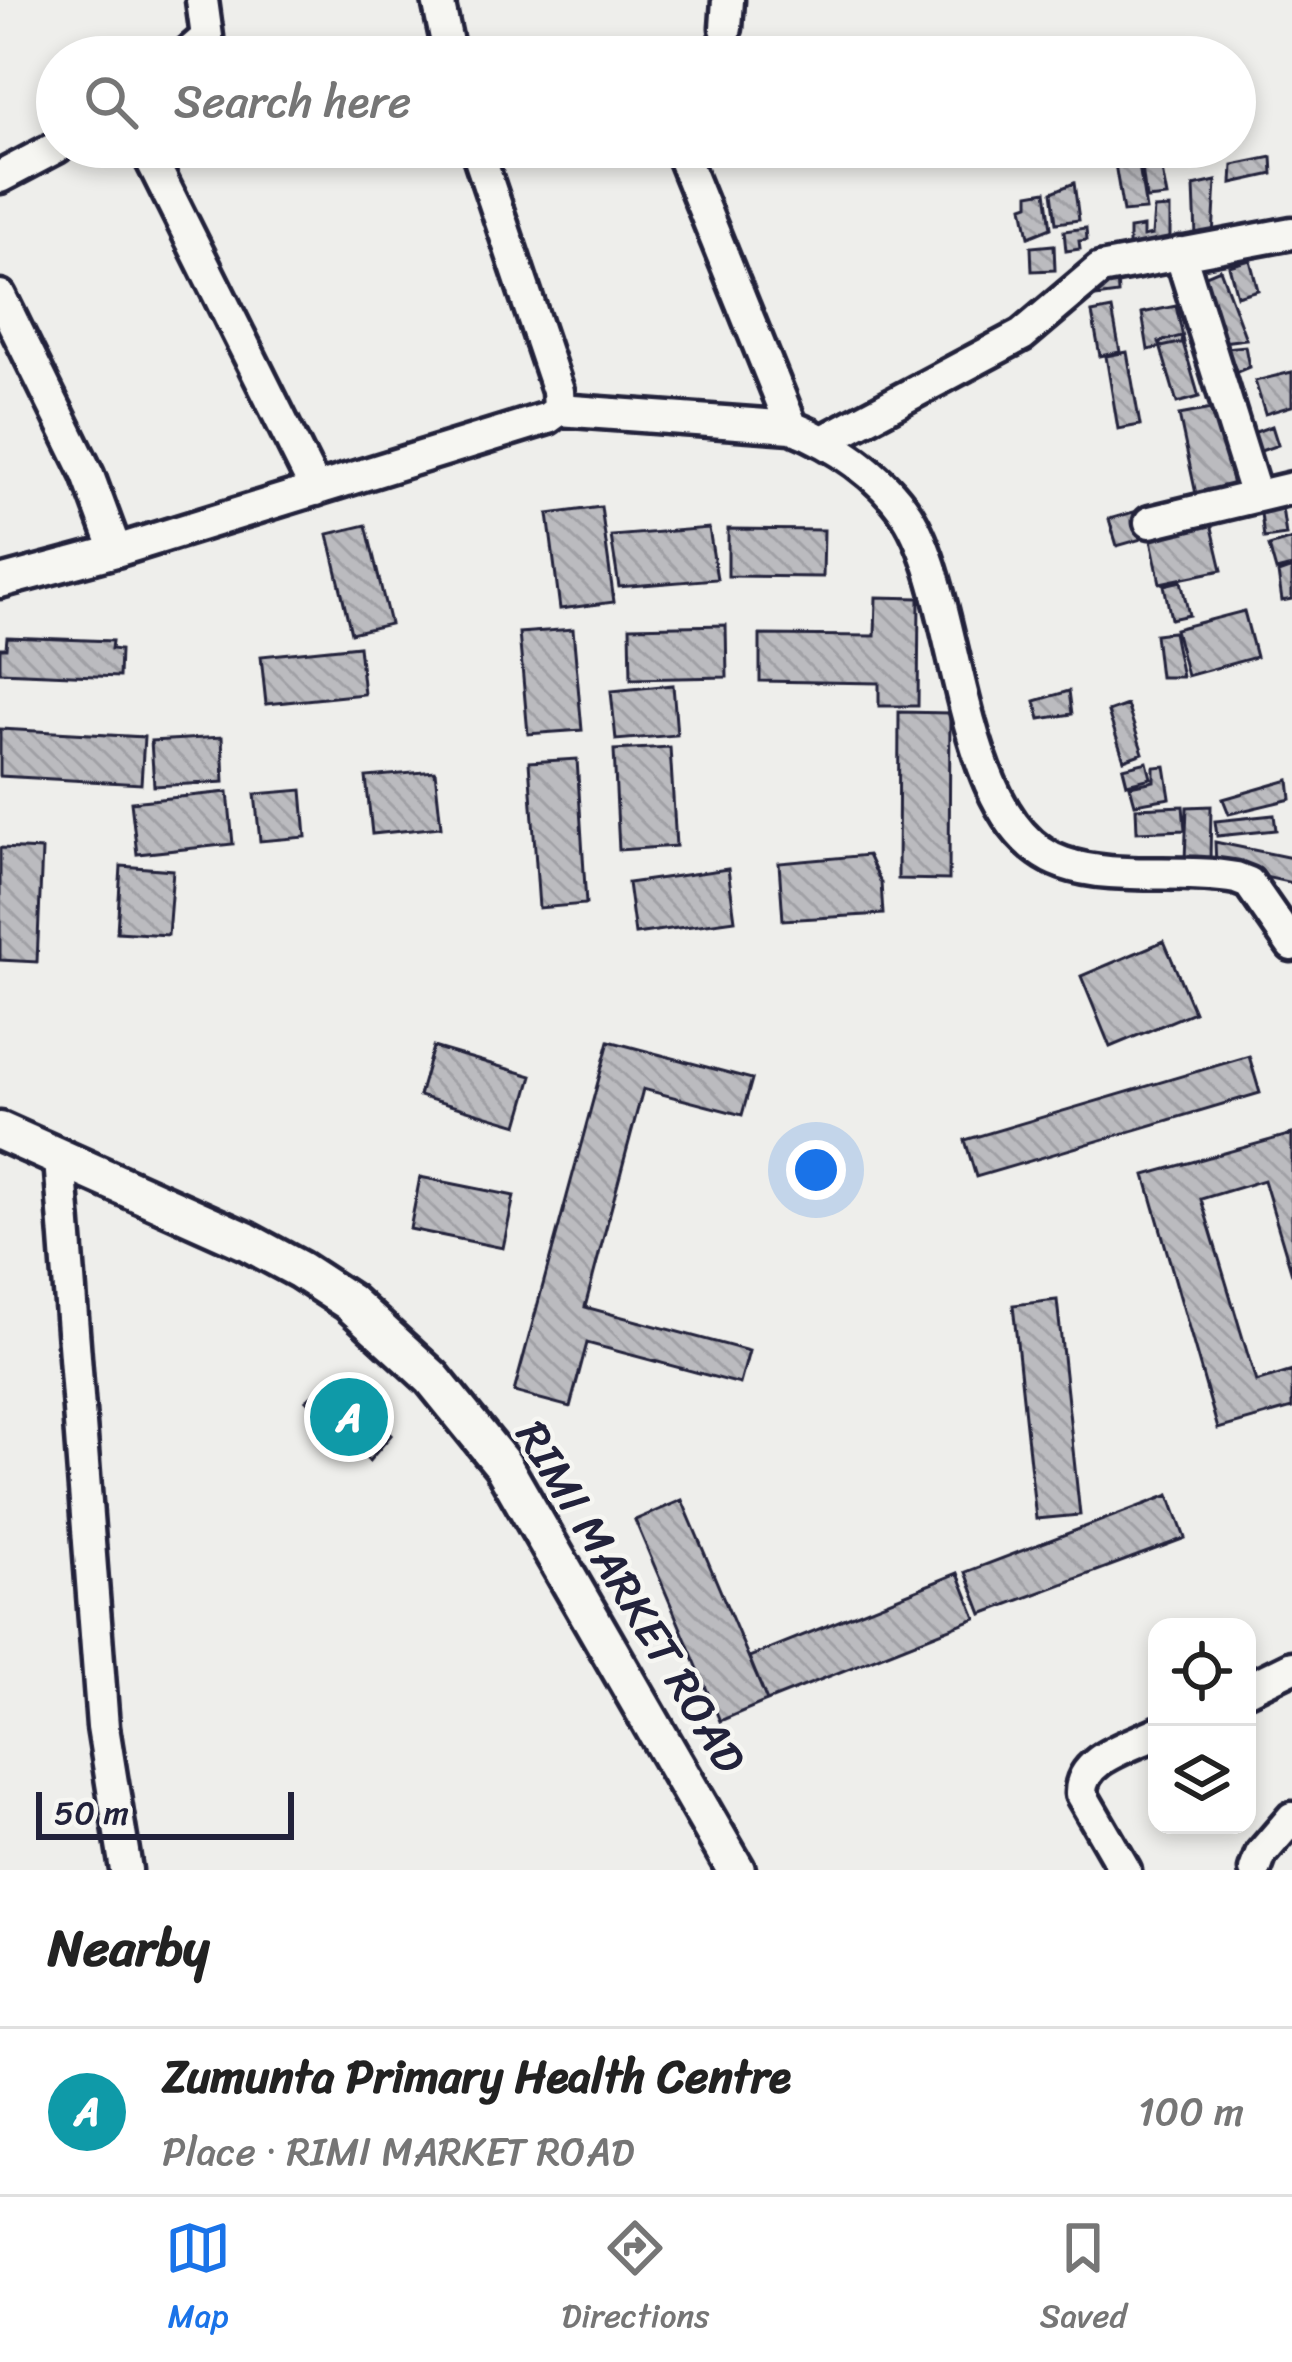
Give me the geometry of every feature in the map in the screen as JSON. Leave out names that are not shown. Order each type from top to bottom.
[{"type":"street","points":[[202,0],[207,36]]},
{"type":"street","points":[[439,0],[446,36]]},
{"type":"street","points":[[0,177],[36,158]]},
{"type":"street","points":[[155,168],[316,490]]},
{"type":"street","points":[[483,168],[558,392],[559,410]]},
{"type":"street","points":[[687,168],[792,427]]},
{"type":"street","points":[[825,440],[1022,335],[1100,269],[1292,233]]},
{"type":"street","points":[[1180,253],[1256,496]]},
{"type":"street","points":[[0,296],[88,476],[116,551]]},
{"type":"street","points":[[0,582],[316,490],[548,418],[559,410],[792,427],[825,440],[874,478],[910,519],[938,592],[973,738],[1014,830],[1034,849],[1064,864],[1236,878],[1249,884],[1292,945]]},
{"type":"street","points":[[1150,522],[1292,488]]},
{"type":"street","name":"RIMI MARKET ROAD","points":[[0,1131],[246,1240],[300,1270],[349,1302],[432,1378],[502,1464],[736,1870]]},
{"type":"street","points":[[60,1159],[103,1727],[126,1870]]},
{"type":"street","points":[[1256,1685],[1292,1667]]},
{"type":"street","points":[[1125,1870],[1080,1785],[1092,1765],[1148,1737]]},
{"type":"street","points":[[1255,1870],[1261,1854],[1292,1818]]},
{"type":"building","points":[[1272,157],[1273,174],[1232,183],[1233,168],[1256,168],[1256,160]]},
{"type":"building","points":[[1116,168],[1139,168],[1146,210],[1123,212]]},
{"type":"building","points":[[1142,168],[1162,168],[1167,197],[1146,199]]},
{"type":"building","points":[[1216,181],[1213,237],[1196,237],[1194,186]]},
{"type":"building","points":[[1074,183],[1079,220],[1056,223],[1052,192]]},
{"type":"building","points":[[1046,191],[1051,228],[1029,237],[1023,206],[1029,204],[1029,194]]},
{"type":"building","points":[[1170,208],[1170,249],[1129,259],[1129,229],[1143,227],[1143,237],[1152,235],[1154,209]]},
{"type":"building","points":[[1086,228],[1087,240],[1079,241],[1080,249],[1066,251],[1064,231]]},
{"type":"building","points":[[1054,245],[1055,270],[1032,271],[1031,247]]},
{"type":"building","points":[[1250,260],[1258,290],[1237,296],[1229,266]]},
{"type":"building","points":[[1220,269],[1246,339],[1222,342],[1201,277]]},
{"type":"building","points":[[1117,274],[1118,294],[1088,298],[1087,279]]},
{"type":"building","points":[[1176,306],[1184,342],[1148,350],[1142,313]]},
{"type":"building","points":[[1112,309],[1120,352],[1100,356],[1092,313]]},
{"type":"building","points":[[1181,336],[1199,397],[1177,403],[1159,342]]},
{"type":"building","points":[[1245,346],[1249,367],[1237,372],[1229,356],[1223,356],[1223,348]]},
{"type":"building","points":[[1127,352],[1140,425],[1118,429],[1106,356]]},
{"type":"building","points":[[1292,372],[1292,406],[1265,414],[1255,381]]},
{"type":"building","points":[[1217,408],[1233,486],[1196,494],[1179,415]]},
{"type":"building","points":[[1272,426],[1278,445],[1249,455],[1242,437]]},
{"type":"building","points":[[1281,501],[1286,535],[1264,538],[1260,505]]},
{"type":"building","points":[[601,507],[614,602],[560,609],[548,514]]},
{"type":"building","points":[[1137,511],[1145,538],[1117,546],[1109,519]]},
{"type":"building","points":[[1210,519],[1222,570],[1160,583],[1150,535]]},
{"type":"building","points":[[366,525],[390,624],[351,633],[328,534]]},
{"type":"building","points":[[709,528],[717,579],[619,587],[611,536]]},
{"type":"building","points":[[728,529],[824,530],[823,577],[728,576]]},
{"type":"building","points":[[1292,539],[1292,567],[1276,571],[1269,546]]},
{"type":"building","points":[[1292,568],[1292,599],[1282,601],[1278,573]]},
{"type":"building","points":[[1181,581],[1189,615],[1171,619],[1164,585]]},
{"type":"building","points":[[876,597],[919,598],[918,706],[879,706],[879,683],[760,681],[760,635],[875,636]]},
{"type":"building","points":[[1244,611],[1256,657],[1187,676],[1175,629]]},
{"type":"building","points":[[726,625],[727,677],[631,679],[630,627]]},
{"type":"building","points":[[573,629],[582,730],[528,734],[519,633]]},
{"type":"building","points":[[1173,632],[1182,677],[1160,677],[1155,634]]},
{"type":"building","points":[[7,637],[112,641],[111,649],[120,650],[119,677],[0,672],[0,648],[6,648]]},
{"type":"building","points":[[359,646],[364,694],[266,704],[261,656]]},
{"type":"building","points":[[673,685],[677,735],[616,740],[611,691]]},
{"type":"building","points":[[1069,691],[1072,714],[1040,719],[1035,701]]},
{"type":"building","points":[[1127,705],[1143,753],[1124,760],[1108,712]]},
{"type":"building","points":[[899,712],[950,713],[949,880],[898,879]]},
{"type":"building","points":[[0,729],[144,737],[141,784],[0,776]]},
{"type":"building","points":[[222,737],[224,782],[154,786],[151,741]]},
{"type":"building","points":[[670,747],[676,846],[619,850],[614,750]]},
{"type":"building","points":[[577,759],[586,904],[539,908],[529,762]]},
{"type":"building","points":[[1147,762],[1151,778],[1127,784],[1123,768]]},
{"type":"building","points":[[1165,766],[1170,798],[1135,804],[1130,786],[1154,781],[1154,767]]},
{"type":"building","points":[[435,771],[441,827],[372,834],[366,777]]},
{"type":"building","points":[[1289,780],[1291,799],[1229,814],[1223,799]]},
{"type":"building","points":[[302,790],[306,837],[260,841],[255,794]]},
{"type":"building","points":[[228,792],[233,844],[137,854],[131,802]]},
{"type":"building","points":[[1183,806],[1185,830],[1137,832],[1136,808]]},
{"type":"building","points":[[1211,806],[1210,861],[1185,860],[1187,807]]},
{"type":"building","points":[[1274,815],[1276,830],[1217,836],[1215,821]]},
{"type":"building","points":[[1215,842],[1292,858],[1292,883],[1216,866]]},
{"type":"building","points":[[0,848],[42,850],[37,962],[0,960]]},
{"type":"building","points":[[868,855],[881,883],[883,914],[783,920],[779,863]]},
{"type":"building","points":[[121,866],[173,870],[168,935],[117,932]]},
{"type":"building","points":[[728,869],[735,920],[635,934],[628,883]]},
{"type":"building","points":[[1164,941],[1194,1012],[1110,1047],[1081,976]]},
{"type":"building","points":[[609,1041],[752,1079],[742,1115],[643,1089],[585,1307],[749,1351],[740,1384],[587,1343],[570,1407],[514,1392]]},
{"type":"building","points":[[433,1047],[532,1076],[518,1125],[419,1096]]},
{"type":"building","points":[[1249,1056],[1260,1093],[976,1177],[965,1140]]},
{"type":"building","points":[[1292,1134],[1292,1274],[1264,1180],[1201,1199],[1256,1382],[1292,1371],[1292,1408],[1218,1429],[1145,1175]]},
{"type":"building","points":[[420,1177],[514,1196],[503,1248],[410,1229]]},
{"type":"building","points":[[1057,1300],[1080,1515],[1036,1519],[1013,1305]]},
{"type":"building","points":[[333,1377],[391,1435],[369,1461],[306,1400]]},
{"type":"building","points":[[1169,1495],[1185,1538],[982,1614],[966,1572]]},
{"type":"building","points":[[682,1500],[767,1701],[720,1721],[635,1520]]},
{"type":"building","points":[[958,1573],[976,1618],[767,1701],[749,1657]]},
{"type":"place","name":"Zumunta Primary Health Centre","points":[[349,1417]]}]
